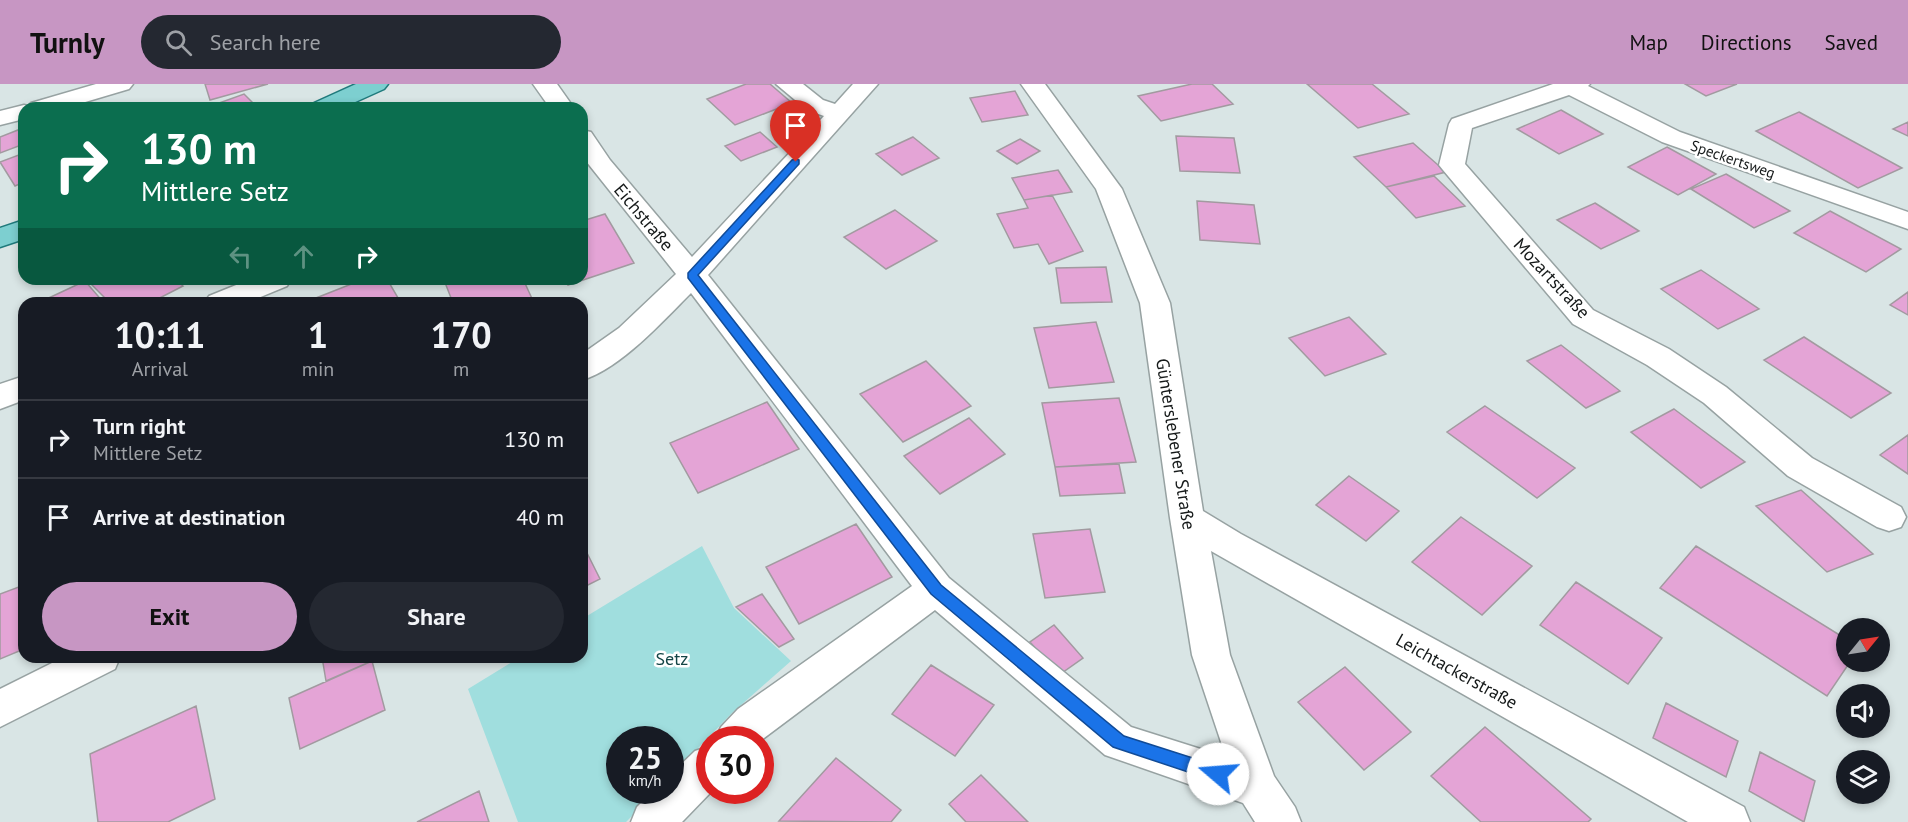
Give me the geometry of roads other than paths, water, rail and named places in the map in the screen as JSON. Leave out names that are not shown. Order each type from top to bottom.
[{"type":"main road","points":[[336,102],[376,84]]},
{"type":"main road","points":[[0,238],[18,231]]},
{"type":"street","points":[[60,102],[121,84]]},
{"type":"street","points":[[545,84],[558,102]]},
{"type":"street","points":[[788,84],[815,105],[840,113]]},
{"type":"street","points":[[588,365],[630,335],[692,275],[866,84]]},
{"type":"street","name":"Günterslebener Straße","points":[[1033,84],[1109,189],[1155,303],[1186,518],[1211,655],[1257,787],[1280,822]]},
{"type":"street","name":"Speckertsweg","points":[[1571,85],[1671,137],[1908,221]]},
{"type":"street","name":"Mozartstraße","points":[[1571,85],[1461,124],[1452,165],[1583,317],[1658,357],[1715,395],[1800,467],[1889,518]]},
{"type":"street","points":[[0,118],[18,114]]},
{"type":"street","name":"Eichstraße","points":[[592,168],[692,275],[936,589],[1119,742],[1257,787]]},
{"type":"street","points":[[234,297],[262,285]]},
{"type":"street","points":[[0,397],[18,390]]},
{"type":"street","name":"Leichtackerstraße","points":[[1186,518],[1228,544],[1729,822]]},
{"type":"street","points":[[748,726],[936,589]]},
{"type":"street","points":[[0,709],[89,663]]},
{"type":"street","points":[[652,822],[696,779]]},
{"type":"park label","name":"Setz","points":[[672,658]]}]
